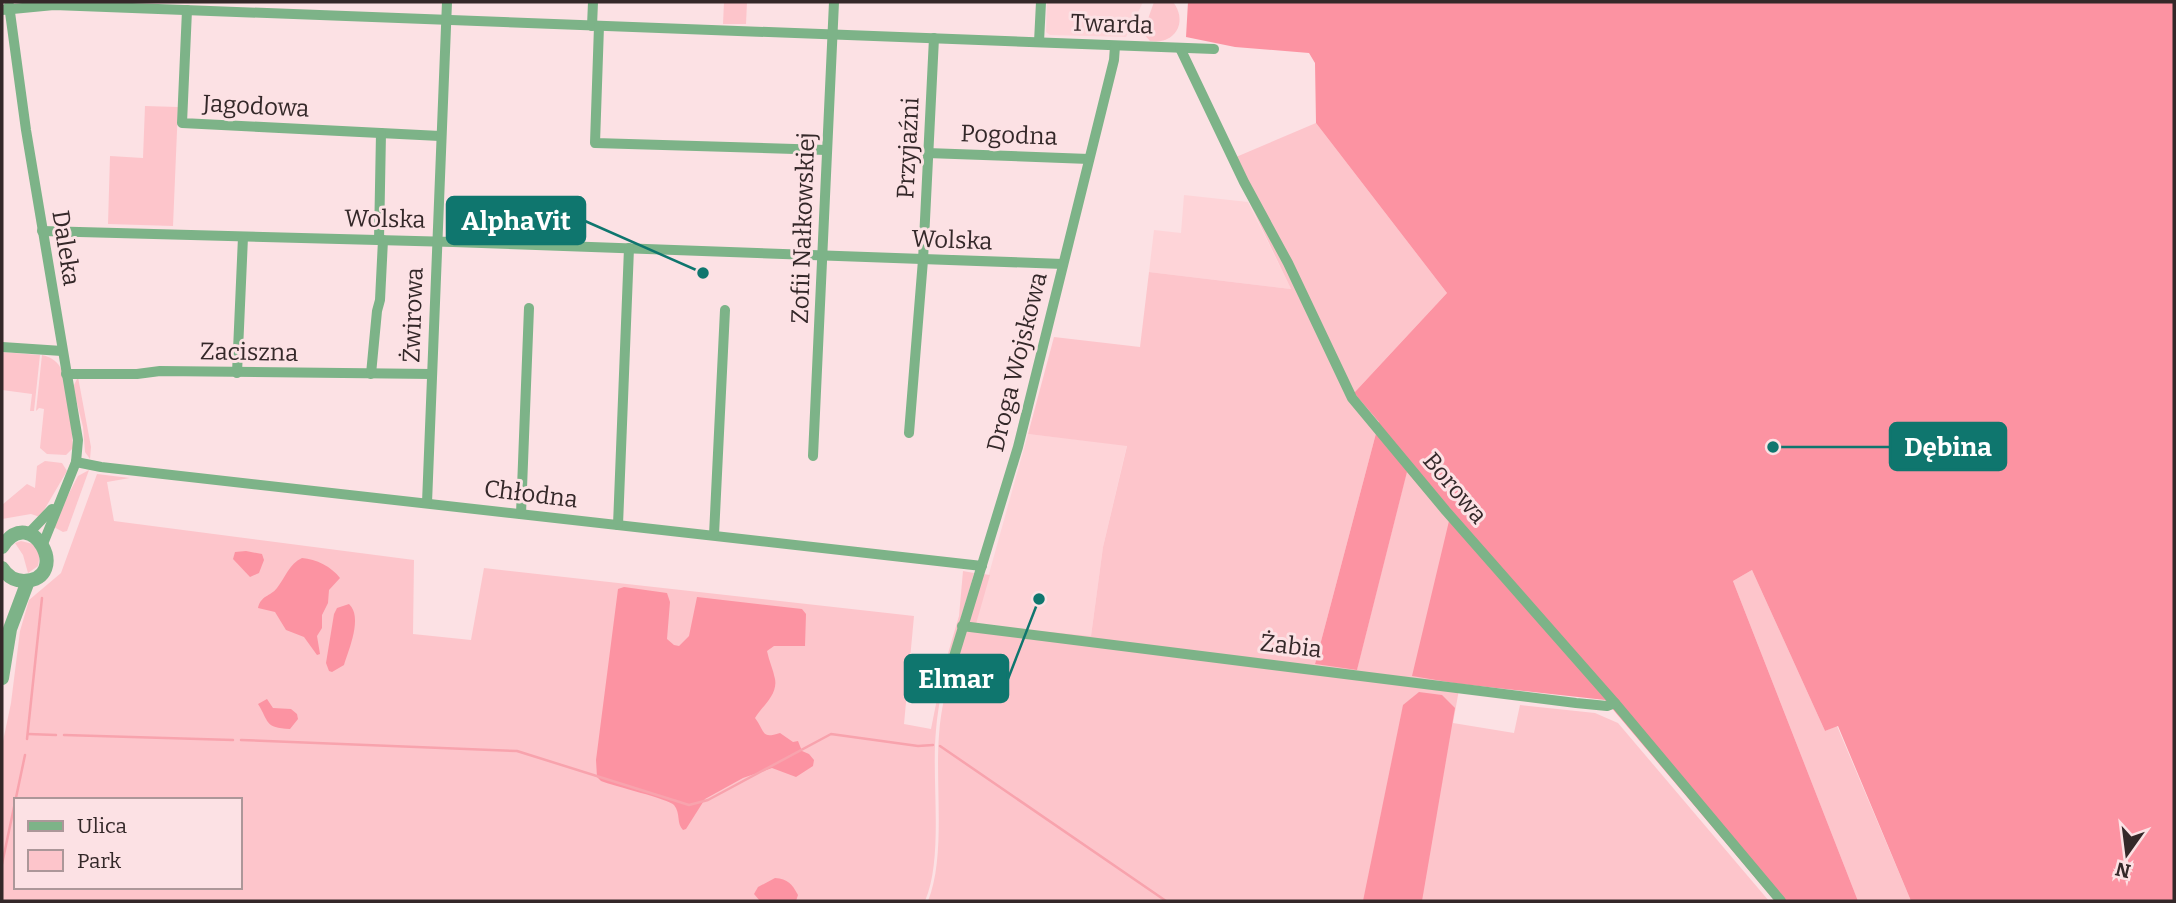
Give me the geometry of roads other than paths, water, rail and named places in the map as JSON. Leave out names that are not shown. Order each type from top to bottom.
[{"type":"street","name":"Żwirowa","points":[[427,503],[447,2]]},
{"type":"street","points":[[593,2],[595,143],[827,150]]},
{"type":"street","name":"Zofii Nałkowskiej","points":[[813,456],[834,2]]},
{"type":"street","points":[[1039,42],[1041,2]]},
{"type":"street","name":"Twarda","points":[[7,7],[54,5],[1214,49]]},
{"type":"street","name":"Daleka","points":[[7,7],[78,440],[76,462],[43,544]]},
{"type":"street","name":"Jagodowa","points":[[187,10],[183,123],[440,136]]},
{"type":"street","name":"Przyjaźni","points":[[909,433],[923,260],[934,38]]},
{"type":"street","name":"Droga Wojskowa","points":[[945,686],[1018,447],[1114,60],[1115,46]]},
{"type":"street","name":"Borowa","points":[[1180,48],[1244,182],[1288,263],[1352,398],[1781,901]]},
{"type":"street","points":[[371,374],[380,300],[381,133]]},
{"type":"street","name":"Pogodna","points":[[927,153],[1089,159]]},
{"type":"street","name":"Wolska","points":[[42,230],[1063,264]]},
{"type":"street","points":[[237,373],[243,237]]},
{"type":"street","points":[[618,525],[629,248]]},
{"type":"street","points":[[521,514],[530,308]]},
{"type":"street","points":[[715,535],[725,310]]},
{"type":"street","points":[[2,347],[62,351]]},
{"type":"street","name":"Zaciszna","points":[[66,374],[136,374],[160,371],[432,374]]},
{"type":"street","name":"Chłodna","points":[[76,462],[101,467],[982,566]]},
{"type":"street","name":"Daleka","points":[[28,534],[61,499]]},
{"type":"street","points":[[4,540],[19,534],[28,534],[43,544],[47,557],[45,566],[40,574],[29,581],[6,624]]},
{"type":"street","points":[[2,678],[6,573],[22,581],[29,581]]},
{"type":"street","name":"Żabia","points":[[962,626],[1576,703],[1607,706],[1615,704]]},
{"type":"waterway","points":[[27,739],[42,598]]},
{"type":"waterway","points":[[28,734],[56,735]]},
{"type":"waterway","points":[[241,740],[517,751],[689,805],[708,800],[831,734],[918,746],[933,745]]},
{"type":"waterway","points":[[64,735],[233,740]]},
{"type":"waterway","points":[[940,746],[1166,901]]},
{"type":"waterway","points":[[16,798],[25,755]]},
{"type":"waterway","points":[[2,864],[14,807]]},
{"type":"place","name":"AlphaVit","points":[[703,273]]},
{"type":"place","name":"Dębina","points":[[1773,447]]},
{"type":"place","name":"Elmar","points":[[1039,599]]}]
